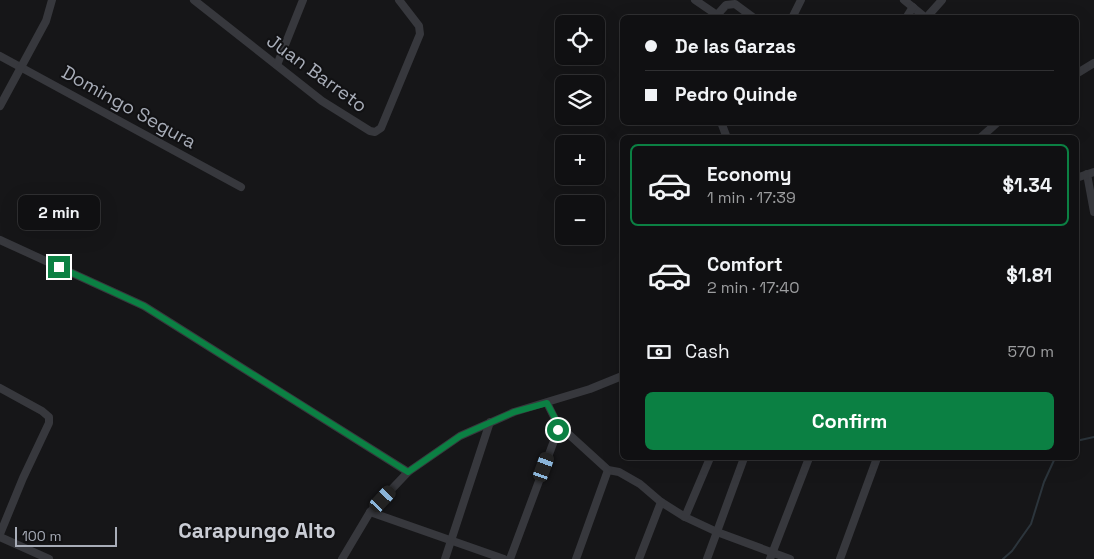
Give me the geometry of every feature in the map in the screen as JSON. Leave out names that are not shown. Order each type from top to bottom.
[{"type":"street","points":[[0,106],[46,20],[52,0]]},
{"type":"street","name":"Juan Barreto","points":[[194,0],[322,101],[370,132],[375,132],[381,128],[420,34],[419,26],[399,0]]},
{"type":"street","points":[[277,65],[303,0]]},
{"type":"street","points":[[695,0],[715,15]]},
{"type":"street","points":[[794,15],[801,0]]},
{"type":"street","points":[[904,0],[922,15]]},
{"type":"street","points":[[929,15],[942,0]]},
{"type":"street","points":[[717,15],[726,5],[735,4],[750,15]]},
{"type":"street","points":[[908,15],[913,7]]},
{"type":"street","name":"Domingo Segura","points":[[0,56],[241,187]]},
{"type":"street","points":[[1079,72],[1094,63]]},
{"type":"street","points":[[983,135],[995,125]]},
{"type":"street","points":[[1090,173],[1094,212]]},
{"type":"street","points":[[0,240],[144,306],[408,472]]},
{"type":"street","points":[[342,559],[370,512],[408,472],[460,436],[514,412],[590,389],[620,377]]},
{"type":"street","points":[[0,388],[42,411],[49,417],[49,423],[23,478],[0,536],[49,559]]},
{"type":"street","points":[[547,403],[560,428],[608,470],[619,472],[640,484],[661,502],[685,517],[771,556],[790,559]]},
{"type":"street","points":[[445,559],[490,422]]},
{"type":"street","points":[[510,559],[560,428]]},
{"type":"street","points":[[685,517],[709,460]]},
{"type":"street","points":[[707,559],[743,460]]},
{"type":"street","points":[[771,556],[807,460]]},
{"type":"street","points":[[840,559],[876,460]]},
{"type":"street","points":[[576,559],[608,470]]},
{"type":"street","points":[[639,559],[661,502]]},
{"type":"street","points":[[370,512],[504,559]]},
{"type":"waterway","points":[[1079,440],[1094,437]]},
{"type":"waterway","points":[[1003,559],[1012,551],[1031,524],[1044,482],[1054,460]]},
{"type":"district","name":"Carapungo Alto","points":[[257,530]]},
{"type":"route","points":[[59,267],[144,306],[408,472],[460,436],[514,412],[547,403],[560,428],[558,430]]}]
